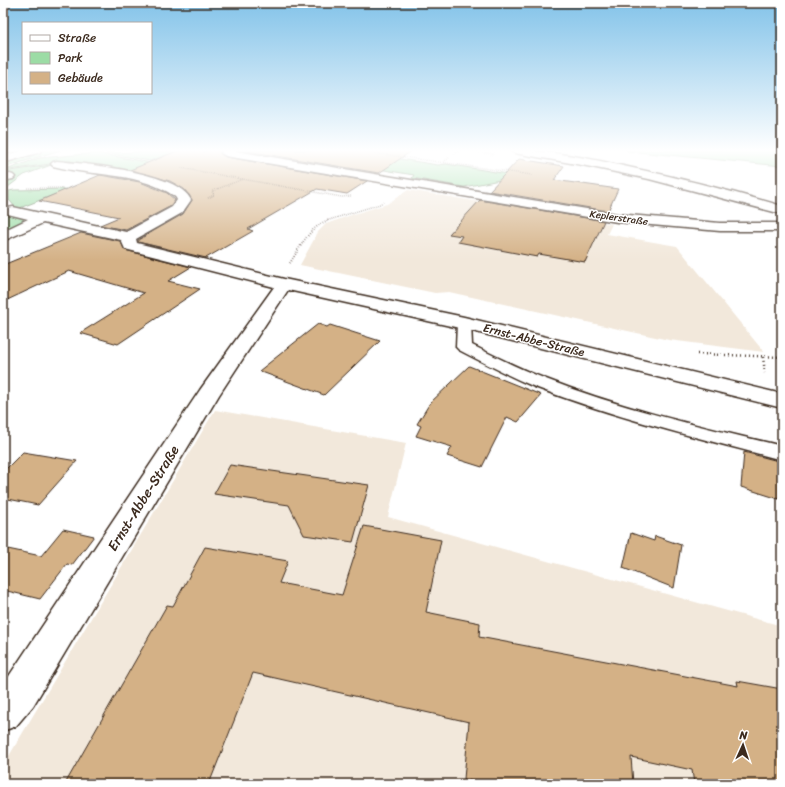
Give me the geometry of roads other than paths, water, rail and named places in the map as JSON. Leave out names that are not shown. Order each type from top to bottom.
[{"type":"street","points":[[13,211],[128,237],[177,210],[184,200],[182,195],[167,187]]},
{"type":"street","name":"Keplerstraße","points":[[429,187],[617,218],[720,226],[782,227]]},
{"type":"street","points":[[701,187],[782,210]]},
{"type":"street","points":[[3,237],[42,218]]},
{"type":"street","name":"Ernst-Abbe-Straße","points":[[128,237],[130,246],[284,284],[464,323],[782,401]]},
{"type":"street","name":"Ernst-Abbe-Straße","points":[[3,713],[20,693],[208,394],[284,284]]},
{"type":"lane","points":[[464,323],[464,347],[497,366],[595,404],[782,454]]}]
